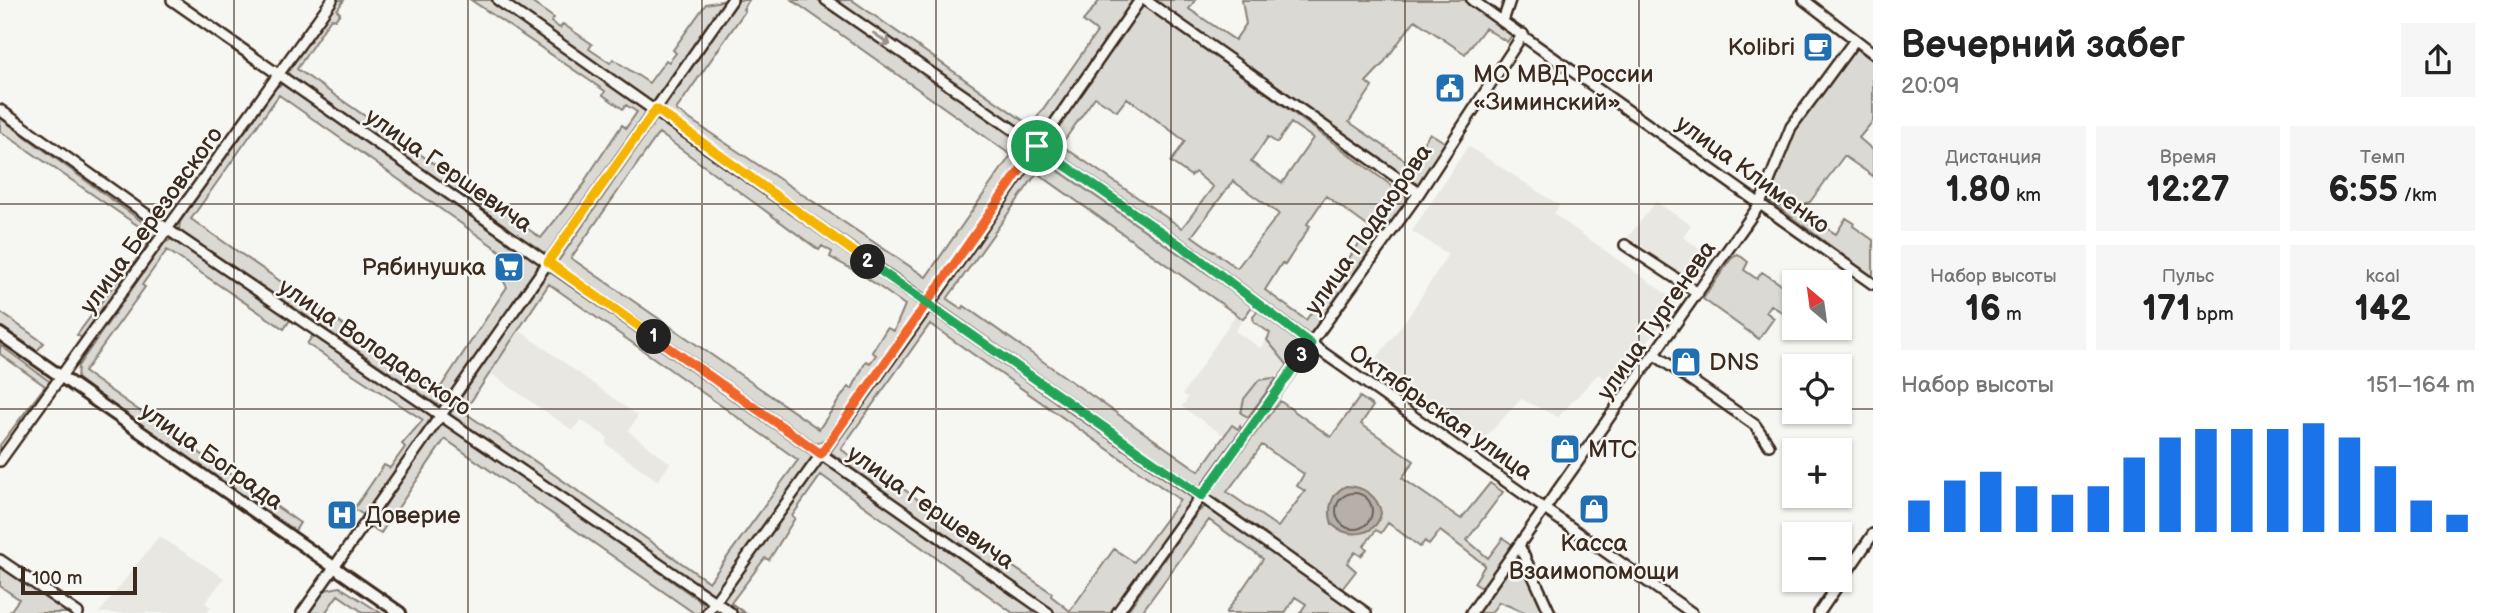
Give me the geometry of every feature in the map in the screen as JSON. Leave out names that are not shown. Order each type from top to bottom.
[{"type":"street","name":"улица Гершевича","points":[[172,0],[1048,613]]},
{"type":"street","name":"улица Березовского","points":[[0,461],[280,76],[332,0]]},
{"type":"street","points":[[498,0],[656,109],[928,306],[1366,613]]},
{"type":"street","points":[[302,613],[732,0]]},
{"type":"street","name":"Октябрьская улица","points":[[826,0],[1193,254],[1311,344],[1692,613]]},
{"type":"street","points":[[707,613],[928,306],[1037,146],[1142,0],[1419,193]]},
{"type":"street","name":"улица Клименко","points":[[1472,0],[1873,284]]},
{"type":"street","points":[[1503,21],[1510,0]]},
{"type":"street","points":[[1804,0],[1873,52]]},
{"type":"street","name":"улица Подаюрова","points":[[1117,613],[1419,193],[1523,34]]},
{"type":"street","name":"улица Тургенева","points":[[1471,613],[1760,204],[1791,127],[1854,40]]},
{"type":"street","name":"улица Володарского","points":[[0,110],[167,229],[731,613]]},
{"type":"street","points":[[1625,245],[1698,293]]},
{"type":"street","name":"улица Бограда","points":[[0,334],[400,613]]},
{"type":"street","points":[[1655,355],[1755,425],[1769,445]]},
{"type":"street","points":[[1819,613],[1873,534]]},
{"type":"street","points":[[1519,545],[1550,613]]},
{"type":"street","points":[[0,560],[78,613]]},
{"type":"shaded area","points":[[336,0],[344,0],[337,10],[340,13],[335,20],[331,18],[297,69],[541,238],[586,182],[622,125],[626,128],[637,112],[626,105],[623,109],[603,95],[605,91],[471,0],[491,0],[650,111],[547,256],[289,75],[288,70]]},
{"type":"shaded area","points":[[506,0],[528,0],[554,18],[551,22],[560,28],[563,24],[592,44],[589,49],[610,63],[613,59],[649,83],[666,60],[669,62],[676,53],[673,50],[706,4],[727,0],[655,104]]},
{"type":"shaded area","points":[[738,0],[749,0],[743,9],[745,11],[676,110],[926,277],[1011,155],[792,0],[818,0],[1030,149],[929,299],[744,173],[665,113],[666,105]]},
{"type":"shaded area","points":[[832,0],[852,0],[1031,126],[1097,32],[1083,21],[1100,0],[1139,0],[1036,142]]},
{"type":"shaded area","points":[[1154,0],[1195,0],[1189,9],[1235,40],[1246,24],[1242,0],[1465,0],[1513,34],[1507,42],[1485,28],[1465,54],[1415,20],[1366,82],[1372,87],[1349,122],[1409,163],[1430,133],[1449,145],[1418,191]]},
{"type":"shaded area","points":[[1144,3],[1411,200],[1310,335],[1041,145]],"holes":[[[1095,97],[1117,111],[1127,98],[1185,141],[1171,162],[1191,176],[1195,172],[1213,187],[1182,228],[1061,145]],[[1291,123],[1313,138],[1282,183],[1251,162],[1268,137],[1277,143]],[[1233,181],[1279,214],[1237,268],[1192,236]],[[1326,196],[1370,228],[1306,320],[1265,290],[1310,226],[1307,224]]]},
{"type":"shaded area","points":[[1853,49],[1873,61],[1873,121],[1859,138],[1873,150],[1873,176],[1844,156],[1810,202],[1794,207],[1836,234],[1846,218],[1854,223],[1853,226],[1873,240],[1873,277],[1767,199],[1788,141]]},
{"type":"shaded area","points":[[283,84],[542,265],[441,407],[179,230],[180,222],[192,204],[276,87]],"holes":[[[279,95],[517,263],[504,282],[507,287],[438,391],[191,219]]]},
{"type":"shaded area","points":[[0,118],[159,234],[129,279],[82,338],[77,335],[122,274],[125,276],[153,236],[0,131]]},
{"type":"shaded area","points":[[657,119],[846,250],[921,306],[829,437],[816,444],[557,263]],"holes":[[[659,133],[819,250],[822,246],[832,252],[830,257],[864,276],[905,305],[894,331],[887,328],[872,352],[876,355],[870,363],[866,361],[852,389],[848,387],[819,429],[571,258]]]},
{"type":"shaded area","points":[[1468,146],[1559,205],[1554,214],[1677,302],[1616,384],[1598,374],[1558,417],[1521,399],[1481,442],[1372,364],[1411,313],[1448,254],[1412,231]]},
{"type":"shaded area","points":[[1037,156],[1253,305],[1243,319],[1037,173],[947,299],[962,309],[964,306],[1199,471],[1232,425],[1238,429],[1240,426],[1243,432],[1201,490],[939,307],[938,299]]},
{"type":"shaded area","points":[[1656,202],[1691,225],[1683,237],[1704,252],[1684,277],[1628,237]]},
{"type":"shaded area","points":[[172,239],[292,317],[284,329],[167,250],[142,285],[145,287],[84,372],[300,523],[294,532],[140,426],[77,378],[78,366],[164,243]]},
{"type":"shaded area","points":[[1738,254],[1748,262],[1744,270],[1757,279],[1762,272],[1782,285],[1782,312],[1771,305],[1766,312],[1774,318],[1759,339],[1703,299],[1733,256]]},
{"type":"shaded area","points":[[551,270],[813,453],[813,461],[717,598],[450,414]],"holes":[[[549,284],[798,460],[709,582],[464,412]]]},
{"type":"shaded area","points":[[1259,309],[1301,343],[1303,349],[1289,367],[1267,340],[1270,333],[1254,322],[1253,317]]},
{"type":"shaded area","points":[[0,312],[44,343],[37,351],[0,326]]},
{"type":"shaded area","points":[[928,314],[934,314],[1072,414],[1197,497],[1115,613],[1052,613],[830,452],[832,445]],"holes":[[[930,324],[1180,500],[1134,562],[1114,549],[1070,611],[1051,596],[1052,593],[970,538],[867,462],[863,466],[841,449]]]},
{"type":"shaded area","points":[[1236,314],[1243,319],[1235,331],[1260,348],[1267,340],[1287,366],[1241,413],[1248,417],[1238,429],[1232,426],[1225,436],[1182,407],[1188,398],[1183,394]]},
{"type":"shaded area","points":[[519,330],[638,416],[628,431],[670,463],[658,481],[606,444],[608,438],[581,420],[572,430],[490,373]]},
{"type":"shaded area","points":[[315,332],[436,415],[367,517],[354,509],[384,465],[390,468],[405,447],[402,444],[423,420],[307,344]]},
{"type":"shaded area","points":[[0,345],[53,384],[0,455],[0,445],[45,386],[0,354]]},
{"type":"shaded area","points":[[1276,379],[1248,417],[1241,413],[1244,399],[1259,380]]},
{"type":"shaded area","points":[[1360,397],[1373,406],[1361,424],[1414,461],[1402,478],[1461,519],[1490,483],[1503,492],[1467,540],[1488,558],[1503,538],[1513,545],[1483,589],[1474,583],[1485,565],[1440,531],[1429,545],[1425,541],[1420,547],[1388,523],[1381,533],[1376,530],[1364,546],[1367,549],[1361,556],[1355,552],[1347,563],[1356,571],[1342,589],[1209,494],[1280,401],[1331,437]],"holes":[[[1262,445],[1304,474],[1297,486],[1305,491],[1278,527],[1227,492]]]},
{"type":"shaded area","points":[[448,423],[700,601],[705,613],[694,613],[445,439],[381,533],[371,527],[436,429],[441,424]]},
{"type":"shaded area","points":[[823,460],[1041,613],[1013,613],[821,475],[792,516],[795,518],[769,560],[765,558],[731,603],[745,613],[727,613],[720,603]]},
{"type":"shaded area","points":[[1210,506],[1360,613],[1300,613],[1306,604],[1295,597],[1285,613],[1226,613],[1263,559],[1209,520],[1141,613],[1126,613],[1198,512]]},
{"type":"shaded area","points":[[159,536],[224,578],[205,603],[211,607],[207,613],[99,613]]},
{"type":"shaded area","points":[[1519,557],[1545,613],[1527,613],[1499,602],[1491,613],[1478,613]]},
{"type":"shaded area","points":[[0,565],[68,613],[9,613],[19,599],[0,586]]},
{"type":"shaded area","points":[[340,587],[381,613],[364,613],[338,595],[325,613],[309,613],[325,590]]},
{"type":"water","points":[[1346,486],[1369,493],[1377,502],[1381,513],[1374,527],[1367,531],[1345,532],[1332,524],[1332,502],[1337,493]]},
{"type":"place","name":"Kolibri","points":[[1818,47]]},
{"type":"place","name":"МО МВД России «Зиминский»","points":[[1450,88]]},
{"type":"place","name":"Рябинушка","points":[[509,267]]},
{"type":"place","name":"DNS","points":[[1686,362]]},
{"type":"place","name":"МТС","points":[[1565,449]]},
{"type":"place","name":"Касса Взаимопомощи","points":[[1594,509]]},
{"type":"place","name":"Доверие","points":[[342,515]]},
{"type":"route","points":[[1037,146],[928,306],[821,454],[548,262],[656,109],[928,306],[1202,496],[1311,344],[1193,254],[1037,146]]}]
